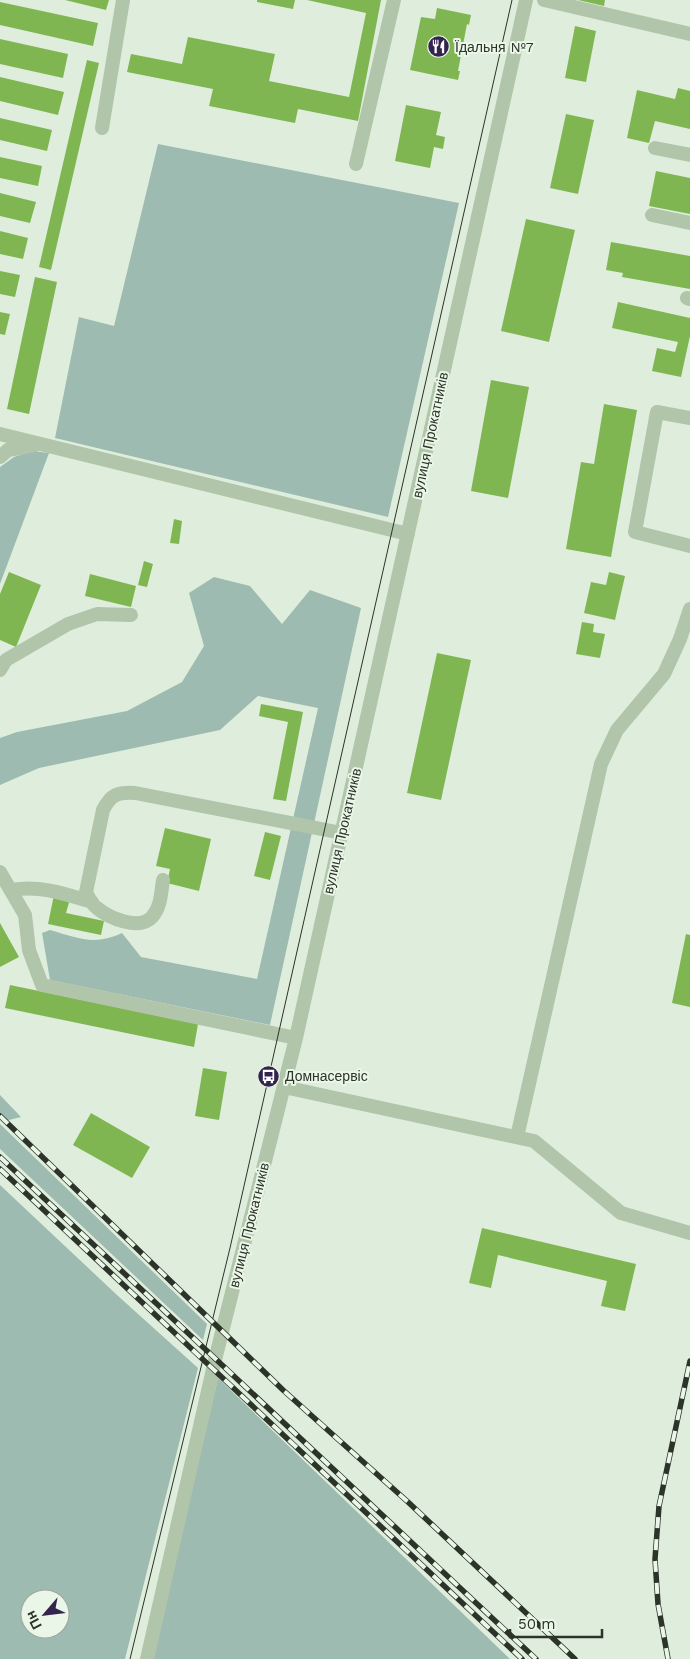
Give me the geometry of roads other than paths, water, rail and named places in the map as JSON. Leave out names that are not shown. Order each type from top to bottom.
[{"type":"street","points":[[102,128],[123,0]]},
{"type":"street","points":[[356,164],[394,0]]},
{"type":"street","name":"вулиця Прокатників","points":[[147,1659],[216,1356],[296,1038],[526,0]]},
{"type":"street","points":[[544,0],[690,34]]},
{"type":"street","points":[[655,148],[690,155]]},
{"type":"street","points":[[652,215],[690,223]]},
{"type":"street","points":[[690,418],[657,412],[635,532],[690,546]]},
{"type":"street","points":[[0,434],[408,534]]},
{"type":"street","points":[[0,457],[8,450],[41,444]]},
{"type":"street","points":[[517,1137],[601,764],[617,730],[664,674],[680,639],[690,609]]},
{"type":"street","points":[[0,670],[6,660],[68,624],[97,614],[131,615]]},
{"type":"street","points":[[163,880],[158,907],[150,919],[140,922],[119,920],[103,912],[92,902],[86,892],[103,810],[108,799],[118,792],[135,793],[342,833]]},
{"type":"street","points":[[0,872],[25,915],[29,950],[42,985],[296,1038]]},
{"type":"street","points":[[12,890],[36,887],[92,902]]},
{"type":"street","points":[[284,1087],[534,1141],[621,1213],[690,1233]]},
{"type":"tram line","points":[[130,1659],[230,1248],[512,0]]},
{"type":"railway","points":[[0,1116],[283,1390],[408,1502],[575,1659]]},
{"type":"railway","points":[[0,1157],[536,1659]]},
{"type":"railway","points":[[0,1169],[522,1659]]},
{"type":"railway","points":[[668,1659],[658,1604],[655,1559],[659,1506],[690,1361]]},
{"type":"place","name":"Їдальня №7","points":[[439,47]]},
{"type":"place","name":"Домнасервіс","points":[[269,1076]]}]
